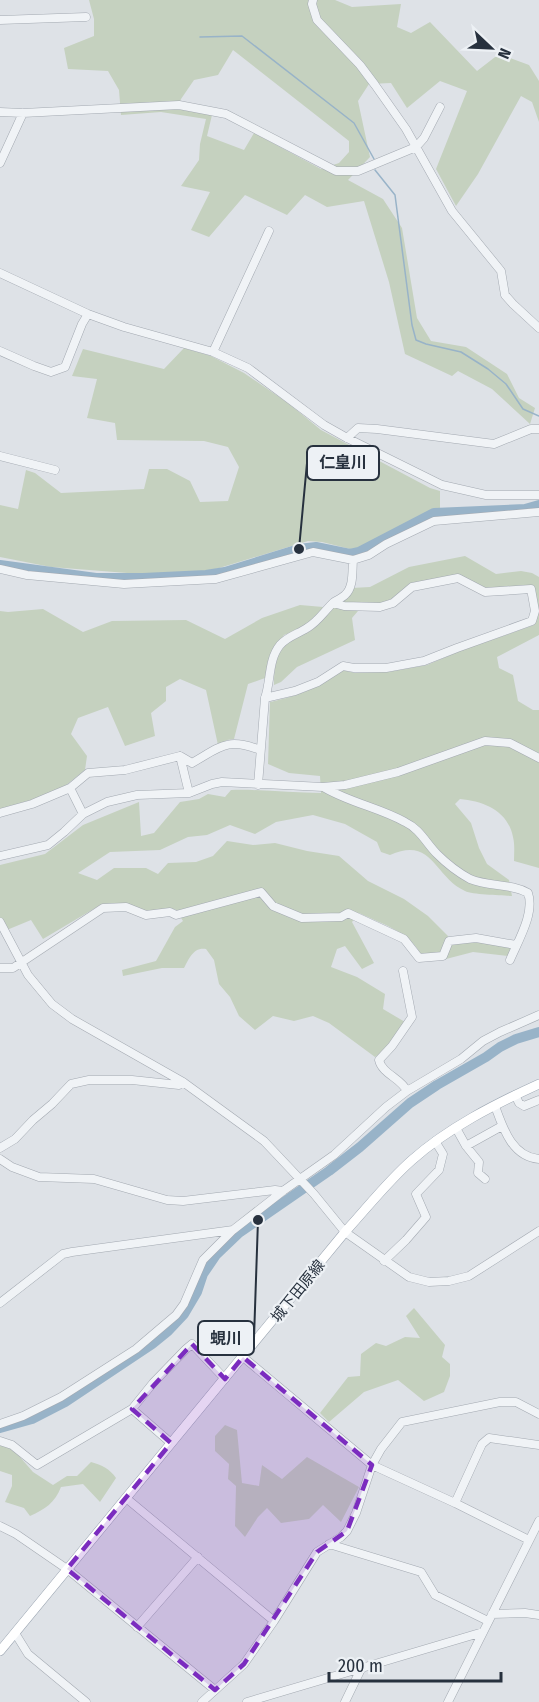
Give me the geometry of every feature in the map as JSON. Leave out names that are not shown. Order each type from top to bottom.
[{"type":"main road","name":"城下田原線","points":[[0,1651],[345,1232],[393,1179],[435,1141],[539,1083]]},
{"type":"street","points":[[313,0],[317,20],[370,78],[406,129],[452,211],[501,271],[506,295],[539,328]]},
{"type":"street","points":[[0,20],[86,17]]},
{"type":"street","points":[[0,112],[23,113],[179,105],[226,114],[336,171],[358,171],[416,147],[424,138],[440,107]]},
{"type":"street","points":[[0,163],[23,113]]},
{"type":"street","points":[[213,352],[269,231]]},
{"type":"street","points":[[0,273],[88,314],[124,327],[213,352],[248,368],[324,424],[347,438],[442,484],[486,495],[539,495]]},
{"type":"street","points":[[0,351],[51,372],[65,368],[88,314]]},
{"type":"street","points":[[347,438],[358,428],[494,444],[531,429],[539,429]]},
{"type":"street","points":[[0,456],[55,470]]},
{"type":"street","points":[[0,569],[124,584],[216,579],[313,552],[352,560],[369,555],[434,520],[539,512]]},
{"type":"street","points":[[258,785],[265,698],[269,687],[271,663],[279,646],[288,638],[307,629],[321,618],[333,603],[346,595],[351,584],[352,560]]},
{"type":"street","points":[[265,698],[318,682],[343,666],[386,668],[424,662],[532,621],[535,611],[531,589],[485,592],[458,578],[412,587],[393,603],[380,608],[344,606],[333,603]]},
{"type":"street","points":[[0,856],[48,845],[83,814],[107,802],[137,795],[189,793],[222,782],[324,787],[345,785],[398,772],[485,741],[510,743],[539,758]]},
{"type":"street","points":[[0,813],[32,804],[70,788],[88,773],[125,770],[180,756],[192,763],[225,745],[243,743],[260,750]]},
{"type":"street","points":[[180,756],[189,793]]},
{"type":"street","points":[[324,787],[338,796],[405,822],[423,836],[437,854],[470,878],[487,884],[521,889],[528,893],[531,901],[522,936],[510,960]]},
{"type":"street","points":[[70,788],[83,814]]},
{"type":"street","points":[[0,968],[13,968],[103,908],[126,907],[146,915],[170,912],[176,915],[261,892],[273,906],[302,918],[341,917],[348,913],[404,939],[419,958],[443,956],[449,941],[476,938],[516,945]]},
{"type":"street","points":[[0,922],[28,975],[52,1004],[72,1019],[183,1082],[264,1141],[314,1194],[345,1232],[409,1277],[429,1282],[449,1281],[470,1276],[539,1231]]},
{"type":"street","points":[[403,971],[412,1017],[393,1046],[379,1060],[380,1066],[404,1085],[407,1091]]},
{"type":"street","points":[[0,1424],[23,1416],[61,1397],[136,1349],[176,1315],[184,1304],[203,1260],[233,1230],[283,1191],[301,1182],[407,1091],[461,1059],[483,1041],[539,1015]]},
{"type":"street","points":[[0,1148],[15,1139],[71,1084],[89,1080],[132,1080],[179,1084],[183,1082]]},
{"type":"street","points":[[515,1095],[519,1103],[524,1106],[539,1100]]},
{"type":"street","points":[[495,1106],[511,1143],[519,1152],[539,1159]]},
{"type":"street","points":[[466,1146],[502,1126]]},
{"type":"street","points":[[456,1128],[466,1146],[479,1162],[478,1173],[484,1179]]},
{"type":"street","points":[[384,1261],[426,1217],[416,1194],[439,1170],[443,1154],[435,1141]]},
{"type":"street","points":[[0,1159],[12,1167],[39,1177],[94,1179],[167,1200],[183,1201],[283,1191]]},
{"type":"street","points":[[0,1304],[63,1254],[233,1230]]},
{"type":"street","points":[[0,1442],[12,1444],[38,1466],[132,1409],[153,1383],[192,1344],[225,1379]]},
{"type":"street","points":[[243,1357],[372,1465],[529,1540]]},
{"type":"street","points":[[202,1702],[244,1664],[317,1552],[341,1537],[346,1531],[356,1513],[372,1465],[402,1422],[500,1402],[516,1402],[539,1414]]},
{"type":"street","points":[[132,1409],[171,1443]]},
{"type":"street","points":[[455,1503],[482,1444],[489,1438],[539,1445]]},
{"type":"street","points":[[126,1498],[274,1621]]},
{"type":"street","points":[[448,1702],[539,1521]]},
{"type":"street","points":[[0,1526],[16,1534],[67,1569],[215,1690]]},
{"type":"street","points":[[328,1544],[421,1572],[435,1595],[490,1618],[525,1613],[539,1615]]},
{"type":"street","points":[[137,1627],[198,1557]]},
{"type":"street","points":[[247,1702],[483,1632]]},
{"type":"street","points":[[15,1633],[28,1654],[86,1702]]},
{"type":"street","points":[[345,1702],[361,1669]]},
{"type":"highlighted area","points":[[192,1344],[225,1379],[243,1357],[372,1465],[347,1531],[317,1552],[244,1664],[215,1690],[67,1569],[171,1443],[132,1409]]},
{"type":"green space","points":[[89,0],[335,0],[352,7],[401,4],[397,27],[411,33],[430,22],[477,71],[499,54],[529,65],[539,81],[539,122],[532,102],[521,96],[478,174],[456,206],[436,169],[467,91],[440,81],[407,108],[391,83],[369,84],[358,101],[370,157],[348,180],[383,199],[402,228],[417,318],[431,341],[466,347],[507,374],[519,398],[535,408],[530,424],[492,389],[458,371],[452,376],[405,354],[389,282],[364,201],[327,207],[305,195],[287,215],[245,195],[209,237],[191,230],[210,192],[181,186],[199,160],[206,119],[161,112],[121,115],[119,90],[108,71],[68,69],[64,48],[94,36],[94,19]],"holes":[[[233,50],[349,141],[349,152],[339,163],[321,169],[254,133],[244,150],[207,136],[212,115],[177,109],[194,80],[218,75]]]},
{"type":"green space","points":[[184,348],[211,356],[244,373],[288,403],[321,430],[430,488],[440,491],[440,508],[354,550],[308,541],[206,572],[140,574],[51,567],[0,557],[0,505],[18,509],[26,470],[35,473],[61,493],[144,489],[149,469],[167,469],[190,481],[200,502],[228,501],[239,467],[228,447],[204,441],[117,440],[115,423],[87,418],[97,379],[72,376],[83,349],[164,369]]},
{"type":"green space","points":[[465,556],[496,574],[521,571],[539,577],[539,610],[532,585],[485,588],[460,575],[409,584],[383,604],[358,611],[352,618],[355,640],[297,667],[281,682],[274,685],[276,665],[287,643],[310,631],[346,598],[352,588],[370,587],[409,567]]},
{"type":"green space","points":[[300,605],[323,607],[319,615],[305,627],[284,635],[268,661],[265,678],[248,684],[234,739],[218,745],[206,690],[180,679],[166,687],[166,701],[151,713],[155,736],[125,746],[108,707],[78,718],[71,734],[87,756],[85,770],[65,786],[31,800],[0,809],[0,611],[43,609],[83,632],[112,621],[186,620],[225,639],[262,618]]},
{"type":"green space","points":[[539,610],[539,635],[497,657],[499,668],[513,675],[518,701],[533,710],[539,710],[539,868],[514,861],[513,837],[510,828],[506,820],[494,809],[469,800],[460,799],[455,804],[471,823],[487,864],[509,880],[512,896],[465,891],[446,877],[424,854],[416,851],[404,851],[390,855],[381,852],[377,842],[345,824],[313,815],[276,822],[255,834],[230,825],[207,835],[188,837],[160,850],[110,852],[78,873],[97,880],[114,868],[146,868],[158,874],[168,863],[196,862],[213,856],[227,841],[253,845],[275,843],[339,856],[368,881],[404,899],[428,916],[448,936],[447,942],[476,941],[514,948],[508,956],[473,952],[446,959],[424,961],[413,943],[406,937],[359,913],[352,922],[374,963],[362,969],[345,946],[337,949],[331,967],[357,977],[385,994],[383,1009],[405,1022],[391,1045],[375,1057],[329,1023],[313,1016],[294,1021],[273,1016],[255,1030],[239,1016],[230,997],[219,984],[214,960],[206,949],[195,952],[184,968],[162,968],[123,976],[122,970],[156,961],[175,927],[183,921],[175,909],[147,911],[126,904],[102,904],[43,939],[31,920],[0,931],[0,865],[45,854],[83,825],[139,802],[141,836],[154,833],[180,802],[199,799],[208,794],[225,797],[231,790],[321,793],[320,776],[289,773],[268,764],[270,702],[308,690],[343,670],[355,673],[388,672],[427,665],[534,625]]},
{"type":"green space","points":[[414,1308],[445,1345],[442,1357],[450,1364],[450,1376],[444,1392],[424,1401],[398,1380],[364,1392],[329,1422],[320,1413],[348,1377],[360,1376],[361,1354],[376,1343],[386,1346],[405,1337],[420,1338],[406,1316]]},
{"type":"green space","points":[[225,1425],[237,1430],[242,1483],[259,1486],[262,1465],[282,1479],[307,1457],[359,1487],[341,1522],[323,1505],[309,1519],[281,1523],[267,1508],[245,1537],[235,1526],[236,1486],[228,1479],[229,1464],[215,1451],[215,1436]]},
{"type":"green space","points":[[0,1445],[13,1449],[33,1472],[53,1485],[67,1476],[77,1476],[91,1462],[99,1464],[116,1478],[100,1502],[83,1484],[61,1487],[49,1505],[30,1516],[24,1508],[5,1502],[12,1486],[12,1475],[0,1471]]},
{"type":"waterway","points":[[200,37],[242,36],[354,123],[374,159]]},
{"type":"waterway","points":[[375,170],[395,195],[412,325],[416,340],[461,352],[506,384],[523,409],[539,416]]},
{"type":"waterway","points":[[0,565],[96,578],[206,575],[225,572],[299,549],[316,547],[350,554],[359,552],[434,513],[525,509],[539,505]]},
{"type":"waterway","points":[[0,1428],[32,1419],[65,1402],[152,1344],[184,1314],[197,1292],[203,1274],[216,1255],[239,1233],[329,1171],[410,1103],[500,1047],[539,1032]]},
{"type":"place","name":"仁皇川","points":[[299,549]]},
{"type":"place","name":"蜆川","points":[[258,1220]]}]
